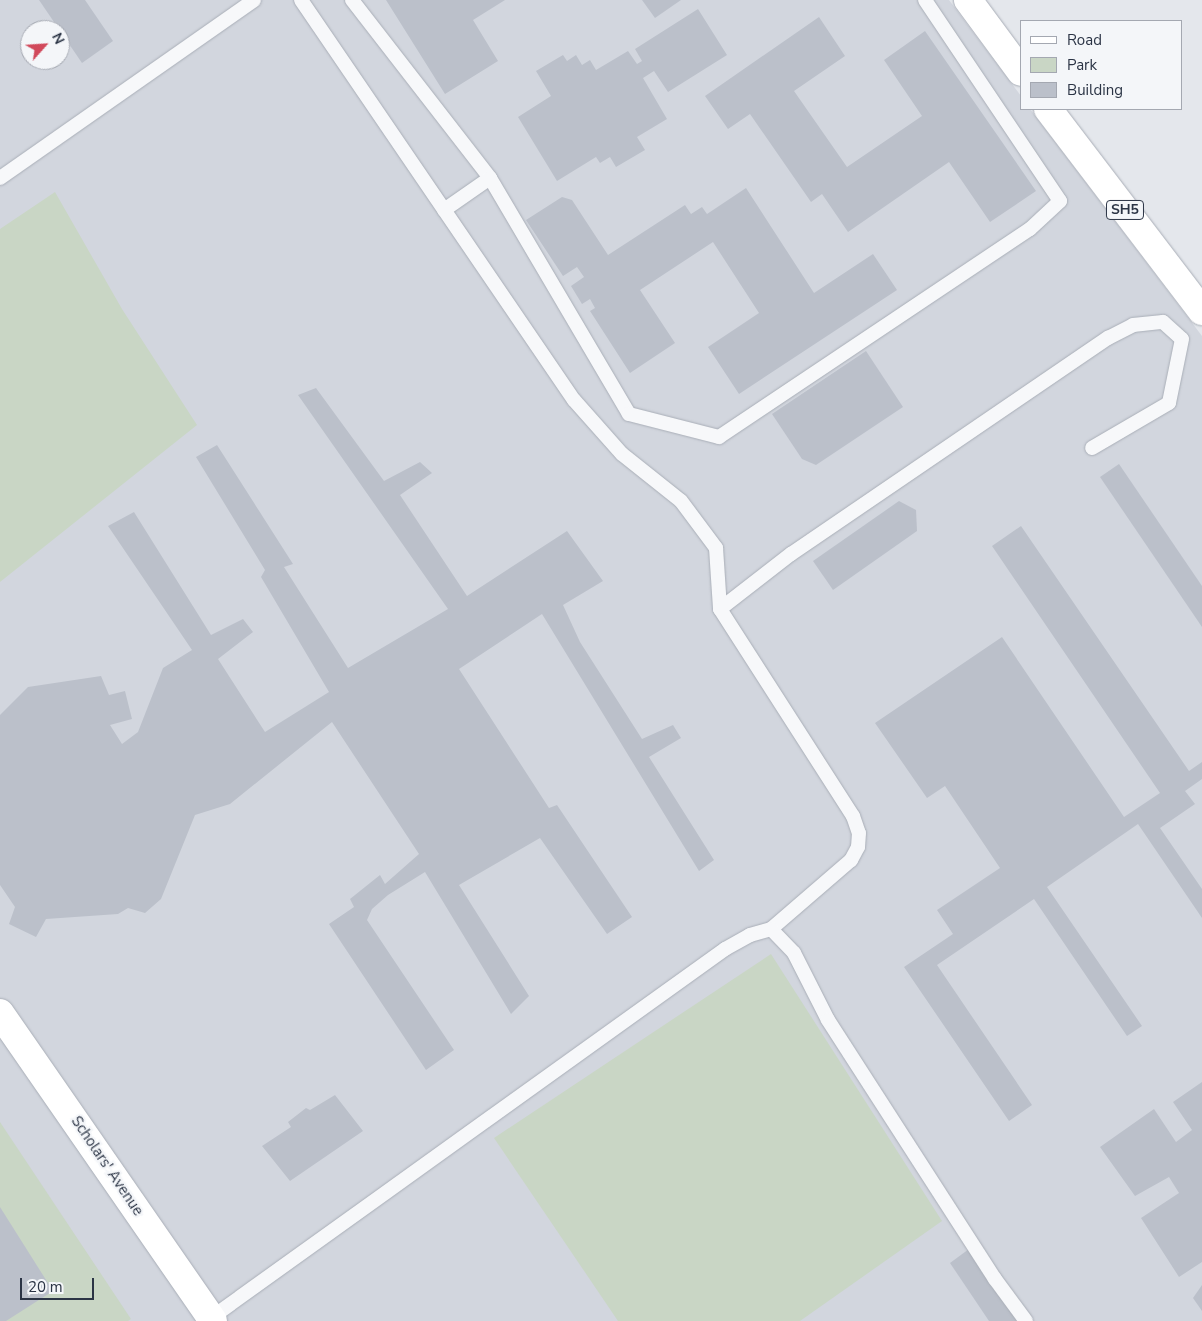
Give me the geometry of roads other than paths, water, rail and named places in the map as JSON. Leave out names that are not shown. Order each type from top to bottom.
[{"type":"street","points":[[968,0],[1020,71]]},
{"type":"street","name":"SH5","points":[[1049,110],[1202,310]]},
{"type":"street","name":"Scholars' Avenue","points":[[0,1013],[212,1319]]},
{"type":"lane","points":[[0,178],[254,0]]},
{"type":"lane","points":[[212,1319],[725,949],[750,935],[771,929],[850,860],[858,848],[859,834],[843,796],[720,608],[716,548],[681,501],[622,454],[574,400],[300,0]]},
{"type":"lane","points":[[352,0],[490,178],[629,414],[720,438],[1030,229],[1060,201],[925,0]]},
{"type":"lane","points":[[444,210],[490,178]]},
{"type":"lane","points":[[720,608],[791,554],[1108,338],[1133,325],[1163,322],[1182,339],[1169,403],[1092,448]]},
{"type":"lane","points":[[771,929],[794,953],[828,1020],[995,1279],[1026,1321]]}]
